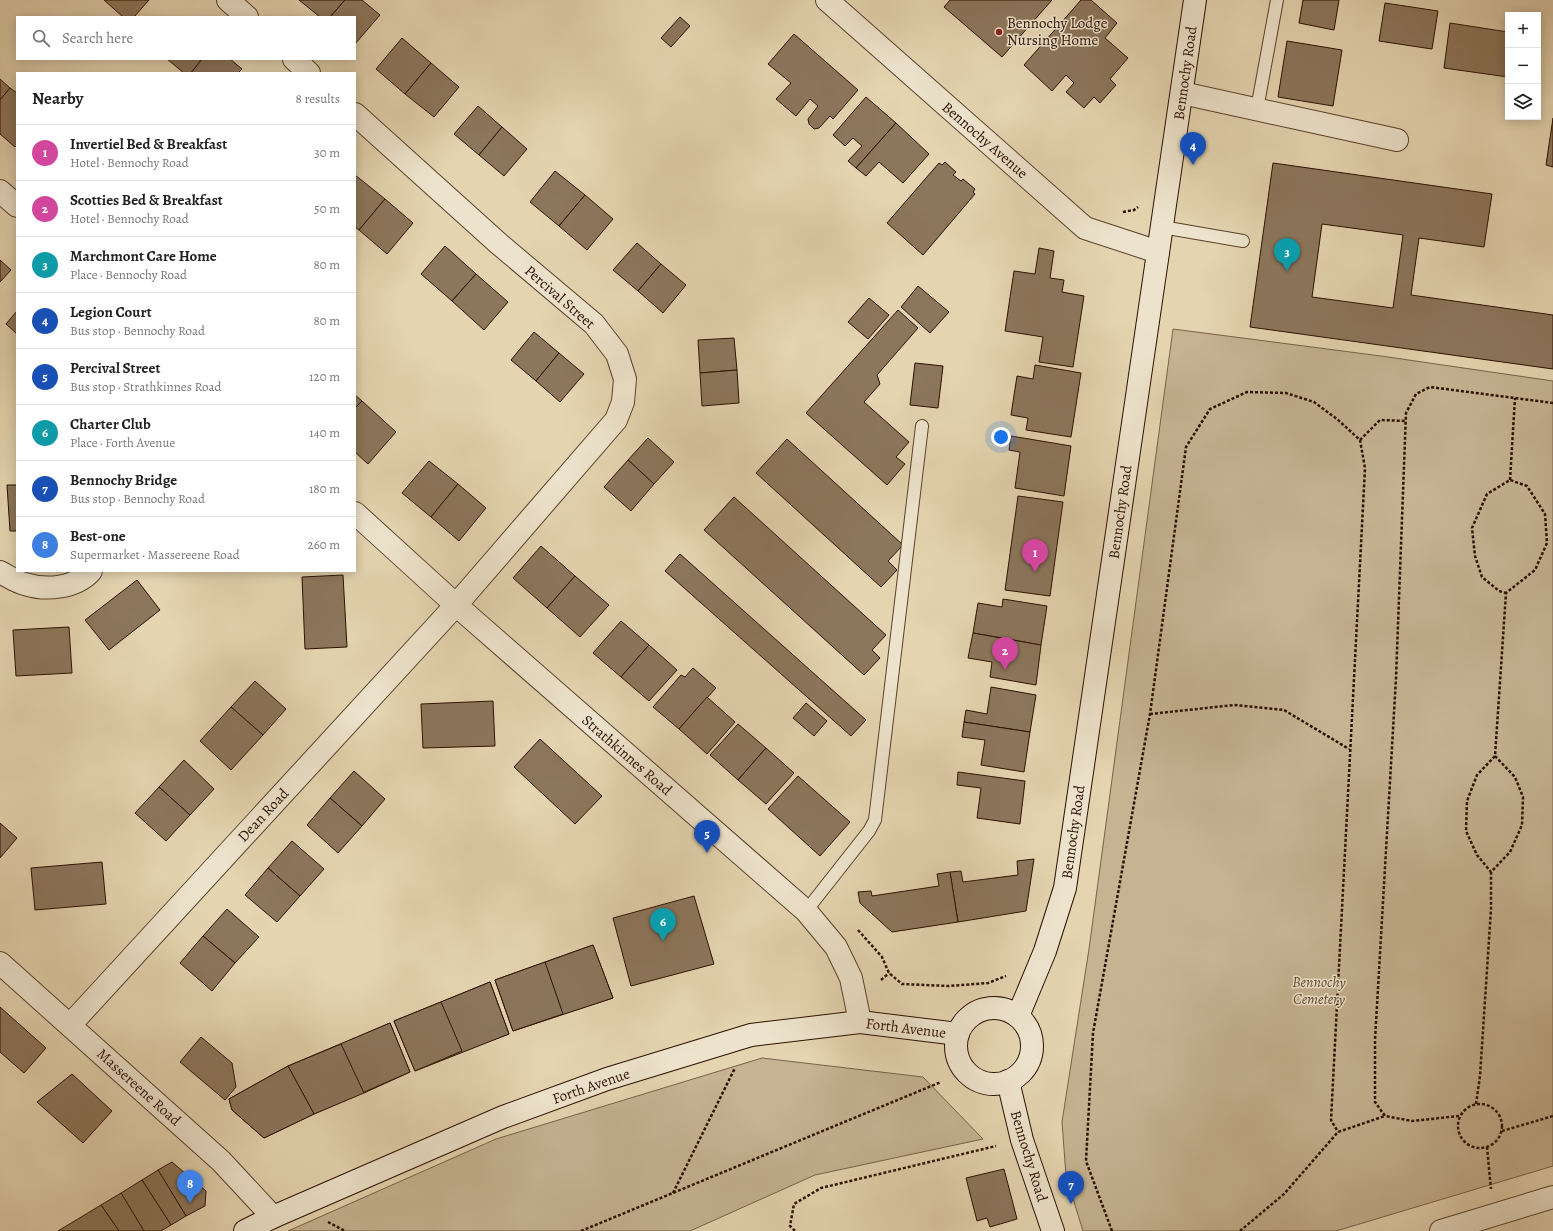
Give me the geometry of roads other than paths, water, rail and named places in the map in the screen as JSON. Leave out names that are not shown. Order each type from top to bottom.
[{"type":"street","points":[[228,0],[246,16]]},
{"type":"street","name":"Bennochy Avenue","points":[[827,0],[1085,228],[1158,252]]},
{"type":"street","name":"Bennochy Road","points":[[1018,1016],[1045,951],[1065,888],[1195,0]]},
{"type":"street","points":[[295,60],[308,72]]},
{"type":"street","points":[[1182,93],[1397,140]]},
{"type":"street","name":"Percival Street","points":[[356,115],[498,243],[594,324],[617,354],[625,379],[623,402],[616,420],[456,605]]},
{"type":"street","points":[[0,191],[16,205]]},
{"type":"street","name":"Strathkinnes Road","points":[[356,514],[456,605],[806,911],[836,946],[851,978],[860,1022]]},
{"type":"street","points":[[0,572],[25,584],[54,588],[84,579],[90,572]]},
{"type":"street","name":"Dean Road","points":[[70,1025],[456,605]]},
{"type":"street","name":"Massereene Road","points":[[0,963],[221,1161],[273,1217]]},
{"type":"street","points":[[983,1009],[1001,1009],[1018,1016],[1030,1035],[1031,1051],[1026,1066],[1018,1075],[1008,1081],[1001,1083],[979,1080],[965,1070],[960,1062],[956,1044],[958,1034],[967,1019],[983,1009]]},
{"type":"street","name":"Forth Avenue","points":[[245,1231],[273,1217],[503,1117],[607,1079],[751,1035],[860,1022],[958,1034]]},
{"type":"street","name":"Bennochy Road","points":[[1008,1081],[1022,1140],[1053,1231]]},
{"type":"street","points":[[1441,1231],[1553,1197]]},
{"type":"lane","points":[[1257,109],[1277,0]]},
{"type":"lane","points":[[1162,227],[1243,241]]},
{"type":"lane","points":[[806,911],[869,831],[875,820],[922,426]]},
{"type":"place","name":"Bennochy Lodge Nursing Home","points":[[999,32]]},
{"type":"place","name":"Legion Court","points":[[1193,165]]},
{"type":"place","name":"Marchmont Care Home","points":[[1287,271]]},
{"type":"place","name":"Invertiel Bed & Breakfast","points":[[1035,572]]},
{"type":"place","name":"Scotties Bed & Breakfast","points":[[1005,670]]},
{"type":"place","name":"Percival Street","points":[[707,853]]},
{"type":"place","name":"Charter Club","points":[[663,941]]},
{"type":"place","name":"Best-one","points":[[190,1203]]},
{"type":"place","name":"Bennochy Bridge","points":[[1071,1204]]},
{"type":"park label","name":"Bennochy Cemetery","points":[[1319,990]]}]
